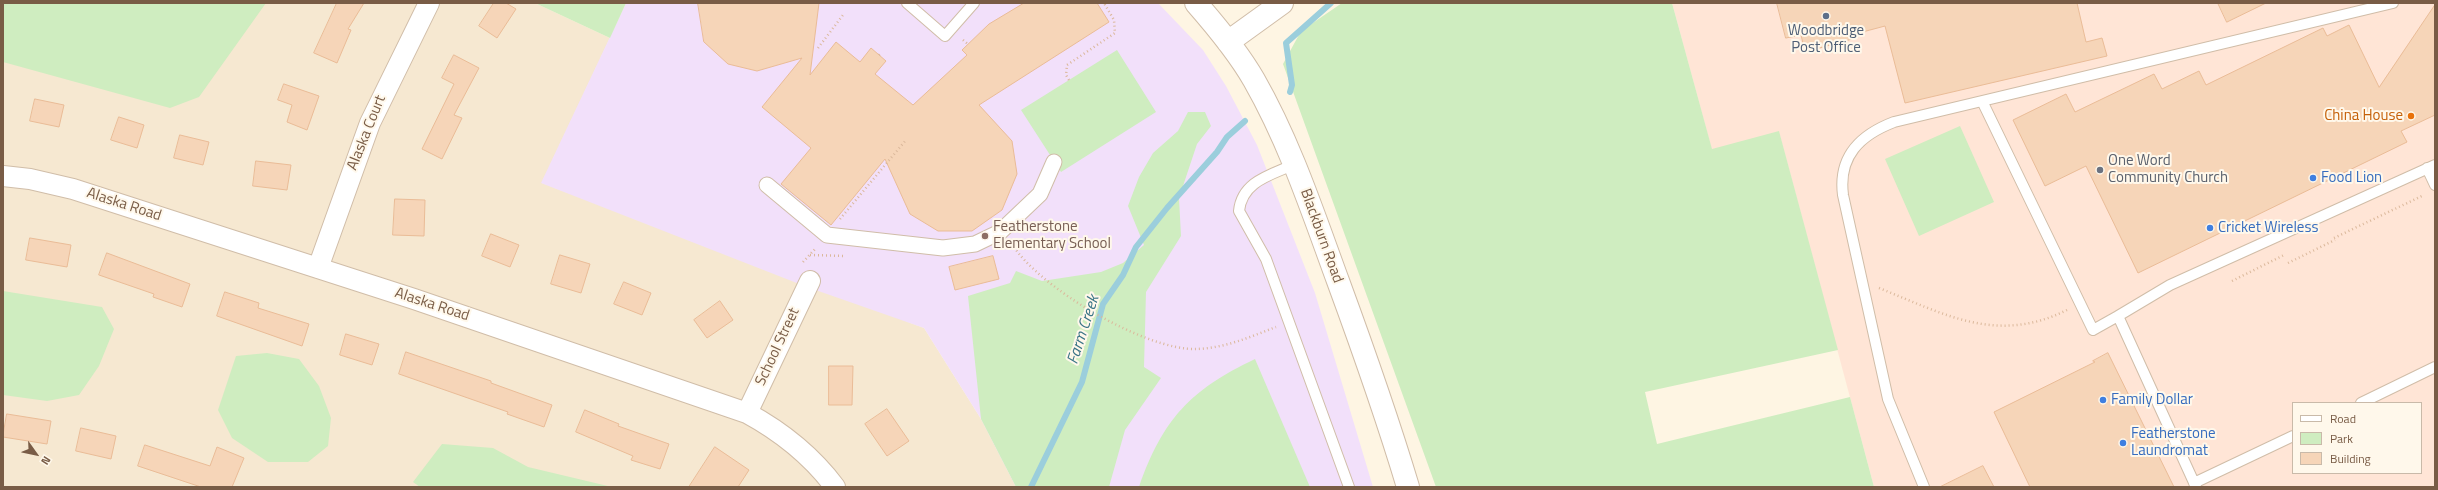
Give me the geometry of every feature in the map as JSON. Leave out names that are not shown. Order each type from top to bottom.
[{"type":"street","name":"Alaska Court","points":[[318,268],[370,123],[429,3]]},
{"type":"street","name":"Blackburn Road","points":[[1196,3],[1228,42],[1253,79],[1276,120],[1295,164],[1351,316],[1408,487]]},
{"type":"street","points":[[1228,42],[1282,3]]},
{"type":"street","points":[[767,185],[827,235],[943,248],[975,244],[1003,230],[1040,194],[1054,162]]},
{"type":"street","name":"Alaska Road","points":[[3,176],[30,179],[74,188],[551,344],[747,413],[774,428],[800,448],[823,471],[835,487]]},
{"type":"street","name":"School Street","points":[[747,413],[805,272]]},
{"type":"lane","points":[[907,3],[945,36],[974,3]]},
{"type":"lane","points":[[1924,487],[1888,399],[1864,281],[1842,184],[1845,165],[1854,149],[1870,134],[1894,122],[1983,103],[2393,3]]},
{"type":"lane","points":[[1983,103],[2093,330],[2170,285],[2431,166],[2431,189]]},
{"type":"lane","points":[[1295,164],[1253,183],[1242,198],[1239,211],[1266,259],[1349,487]]},
{"type":"lane","points":[[2118,316],[2195,485],[2292,436]]},
{"type":"lane","points":[[2363,402],[2435,367]]},
{"type":"path","points":[[1069,80],[1066,75],[1067,64],[1115,33],[1114,20],[1104,3]]},
{"type":"path","points":[[818,48],[843,16]]},
{"type":"path","points":[[963,40],[968,45]]},
{"type":"path","points":[[805,272],[827,235],[906,140]]},
{"type":"path","points":[[2288,263],[2431,189]]},
{"type":"path","points":[[1003,230],[1023,259],[1036,273],[1094,312],[1152,341],[1196,349],[1238,341],[1289,322]]},
{"type":"path","points":[[2232,281],[2284,255]]},
{"type":"path","points":[[1864,281],[1958,319],[1991,326],[2029,323],[2055,315],[2080,303]]},
{"type":"shaded area","points":[[3,3],[535,3],[610,38],[542,183],[924,328],[981,419],[1016,487],[3,487]]},
{"type":"shaded area","name":"Featherstone Elementary School","points":[[626,3],[1158,3],[1203,50],[1226,86],[1257,145],[1315,293],[1373,487],[1016,487],[981,419],[924,328],[807,287],[541,183]]},
{"type":"shaded area","points":[[1672,3],[2435,3],[2435,487],[1874,487],[1779,132],[1712,150]]},
{"type":"green space","points":[[3,3],[266,3],[199,97],[170,108],[3,62]]},
{"type":"green space","points":[[535,3],[626,3],[610,38]]},
{"type":"green space","points":[[1342,3],[1672,3],[1712,149],[1779,131],[1838,350],[1645,392],[1657,444],[1850,397],[1874,487],[1436,487],[1283,64],[1301,31]]},
{"type":"green space","points":[[1117,50],[1156,112],[1061,172],[1021,110]]},
{"type":"green space","points":[[1188,112],[1205,112],[1211,126],[1197,144],[1179,198],[1181,236],[1146,292],[1144,367],[1161,378],[1125,430],[1109,487],[1016,487],[981,419],[968,296],[1010,283],[1016,271],[1042,281],[1101,272],[1123,263],[1144,245],[1128,206],[1139,177],[1153,153],[1178,131]]},
{"type":"green space","points":[[1960,126],[1994,202],[1919,236],[1885,159]]},
{"type":"green space","points":[[3,291],[102,307],[114,329],[99,366],[79,395],[47,401],[3,395]]},
{"type":"green space","points":[[267,353],[299,359],[319,386],[331,418],[328,446],[308,462],[268,462],[232,438],[218,410],[236,356]]},
{"type":"green space","points":[[1255,359],[1310,487],[1139,487],[1148,463],[1158,443],[1169,425],[1182,409],[1196,395],[1213,383]]},
{"type":"green space","points":[[442,444],[493,448],[528,467],[612,487],[420,487],[413,482]]},
{"type":"building","points":[[337,3],[364,3],[348,29],[351,30],[337,63],[314,53]]},
{"type":"building","points":[[494,3],[506,3],[516,9],[497,38],[479,26]]},
{"type":"building","points":[[698,3],[819,3],[810,75],[836,42],[860,62],[871,48],[886,61],[875,74],[913,105],[967,55],[962,50],[989,24],[1024,3],[1097,3],[1109,22],[979,105],[1012,141],[1017,174],[1002,210],[972,231],[938,231],[910,214],[885,159],[831,225],[781,184],[811,148],[762,107],[802,58],[757,71],[728,64],[704,42]]},
{"type":"building","points":[[1777,3],[2077,3],[2086,42],[2102,38],[2107,56],[1905,103],[1885,26],[1855,34],[1856,38],[1805,52],[1801,35],[1786,38]]},
{"type":"building","points":[[2218,3],[2266,3],[2227,22]]},
{"type":"building","points":[[2435,5],[2435,115],[2401,131],[2407,142],[2138,273],[2086,166],[2045,186],[2013,120],[2066,94],[2075,112],[2154,74],[2162,89],[2199,71],[2206,85],[2323,28],[2327,36],[2349,25],[2379,87]]},
{"type":"building","points":[[454,55],[479,68],[454,115],[462,118],[442,159],[422,149],[454,84],[442,78]]},
{"type":"building","points":[[284,84],[319,96],[307,130],[287,122],[292,105],[278,100]]},
{"type":"building","points":[[35,99],[64,105],[59,127],[30,121]]},
{"type":"building","points":[[119,117],[144,125],[137,148],[111,140]]},
{"type":"building","points":[[180,135],[209,142],[203,165],[174,158]]},
{"type":"building","points":[[256,161],[291,165],[287,190],[253,186]]},
{"type":"building","points":[[395,199],[425,200],[424,236],[393,235]]},
{"type":"building","points":[[491,234],[519,245],[510,267],[482,256]]},
{"type":"building","points":[[30,238],[71,245],[67,267],[26,260]]},
{"type":"building","points":[[107,253],[190,284],[182,307],[153,297],[154,294],[99,275]]},
{"type":"building","points":[[560,255],[590,264],[581,293],[551,284]]},
{"type":"building","points":[[993,256],[999,279],[955,290],[949,267]]},
{"type":"building","points":[[624,282],[651,293],[642,315],[614,304]]},
{"type":"building","points":[[225,292],[259,303],[258,308],[309,324],[302,346],[217,316]]},
{"type":"building","points":[[720,301],[733,320],[707,338],[694,320]]},
{"type":"building","points":[[346,334],[379,344],[372,365],[340,355]]},
{"type":"building","points":[[406,352],[491,381],[491,383],[552,405],[544,427],[507,414],[508,412],[399,374]]},
{"type":"building","points":[[2108,353],[2174,487],[2030,487],[1994,412],[2095,362],[2093,361]]},
{"type":"building","points":[[829,366],[853,366],[852,405],[829,405]]},
{"type":"building","points":[[887,409],[909,441],[887,456],[865,424]]},
{"type":"building","points":[[585,410],[619,424],[618,426],[669,444],[660,469],[631,460],[633,456],[576,432]]},
{"type":"building","points":[[7,414],[51,421],[47,444],[3,437]]},
{"type":"building","points":[[81,428],[116,436],[111,459],[76,451]]},
{"type":"building","points":[[145,445],[210,466],[217,447],[244,458],[232,487],[201,487],[138,466]]},
{"type":"building","points":[[715,447],[749,470],[738,487],[689,487]]},
{"type":"building","points":[[1983,466],[1994,487],[1940,487]]},
{"type":"waterway","name":"Farm Creek","points":[[1290,92],[1292,85],[1286,43],[1331,3]]},
{"type":"waterway","name":"Farm Creek","points":[[1031,487],[1082,382],[1103,304],[1123,275],[1136,247],[1167,208],[1217,152],[1227,137],[1245,121]]},
{"type":"place","name":"Woodbridge Post Office","points":[[1826,16]]},
{"type":"place","name":"China House","points":[[2411,116]]},
{"type":"place","name":"One Word Community Church","points":[[2100,170]]},
{"type":"place","name":"Food Lion","points":[[2313,178]]},
{"type":"place","name":"Cricket Wireless","points":[[2210,228]]},
{"type":"place","name":"Featherstone Elementary School","points":[[985,236]]},
{"type":"place","name":"Family Dollar","points":[[2103,400]]},
{"type":"place","name":"Featherstone Laundromat","points":[[2123,443]]}]
